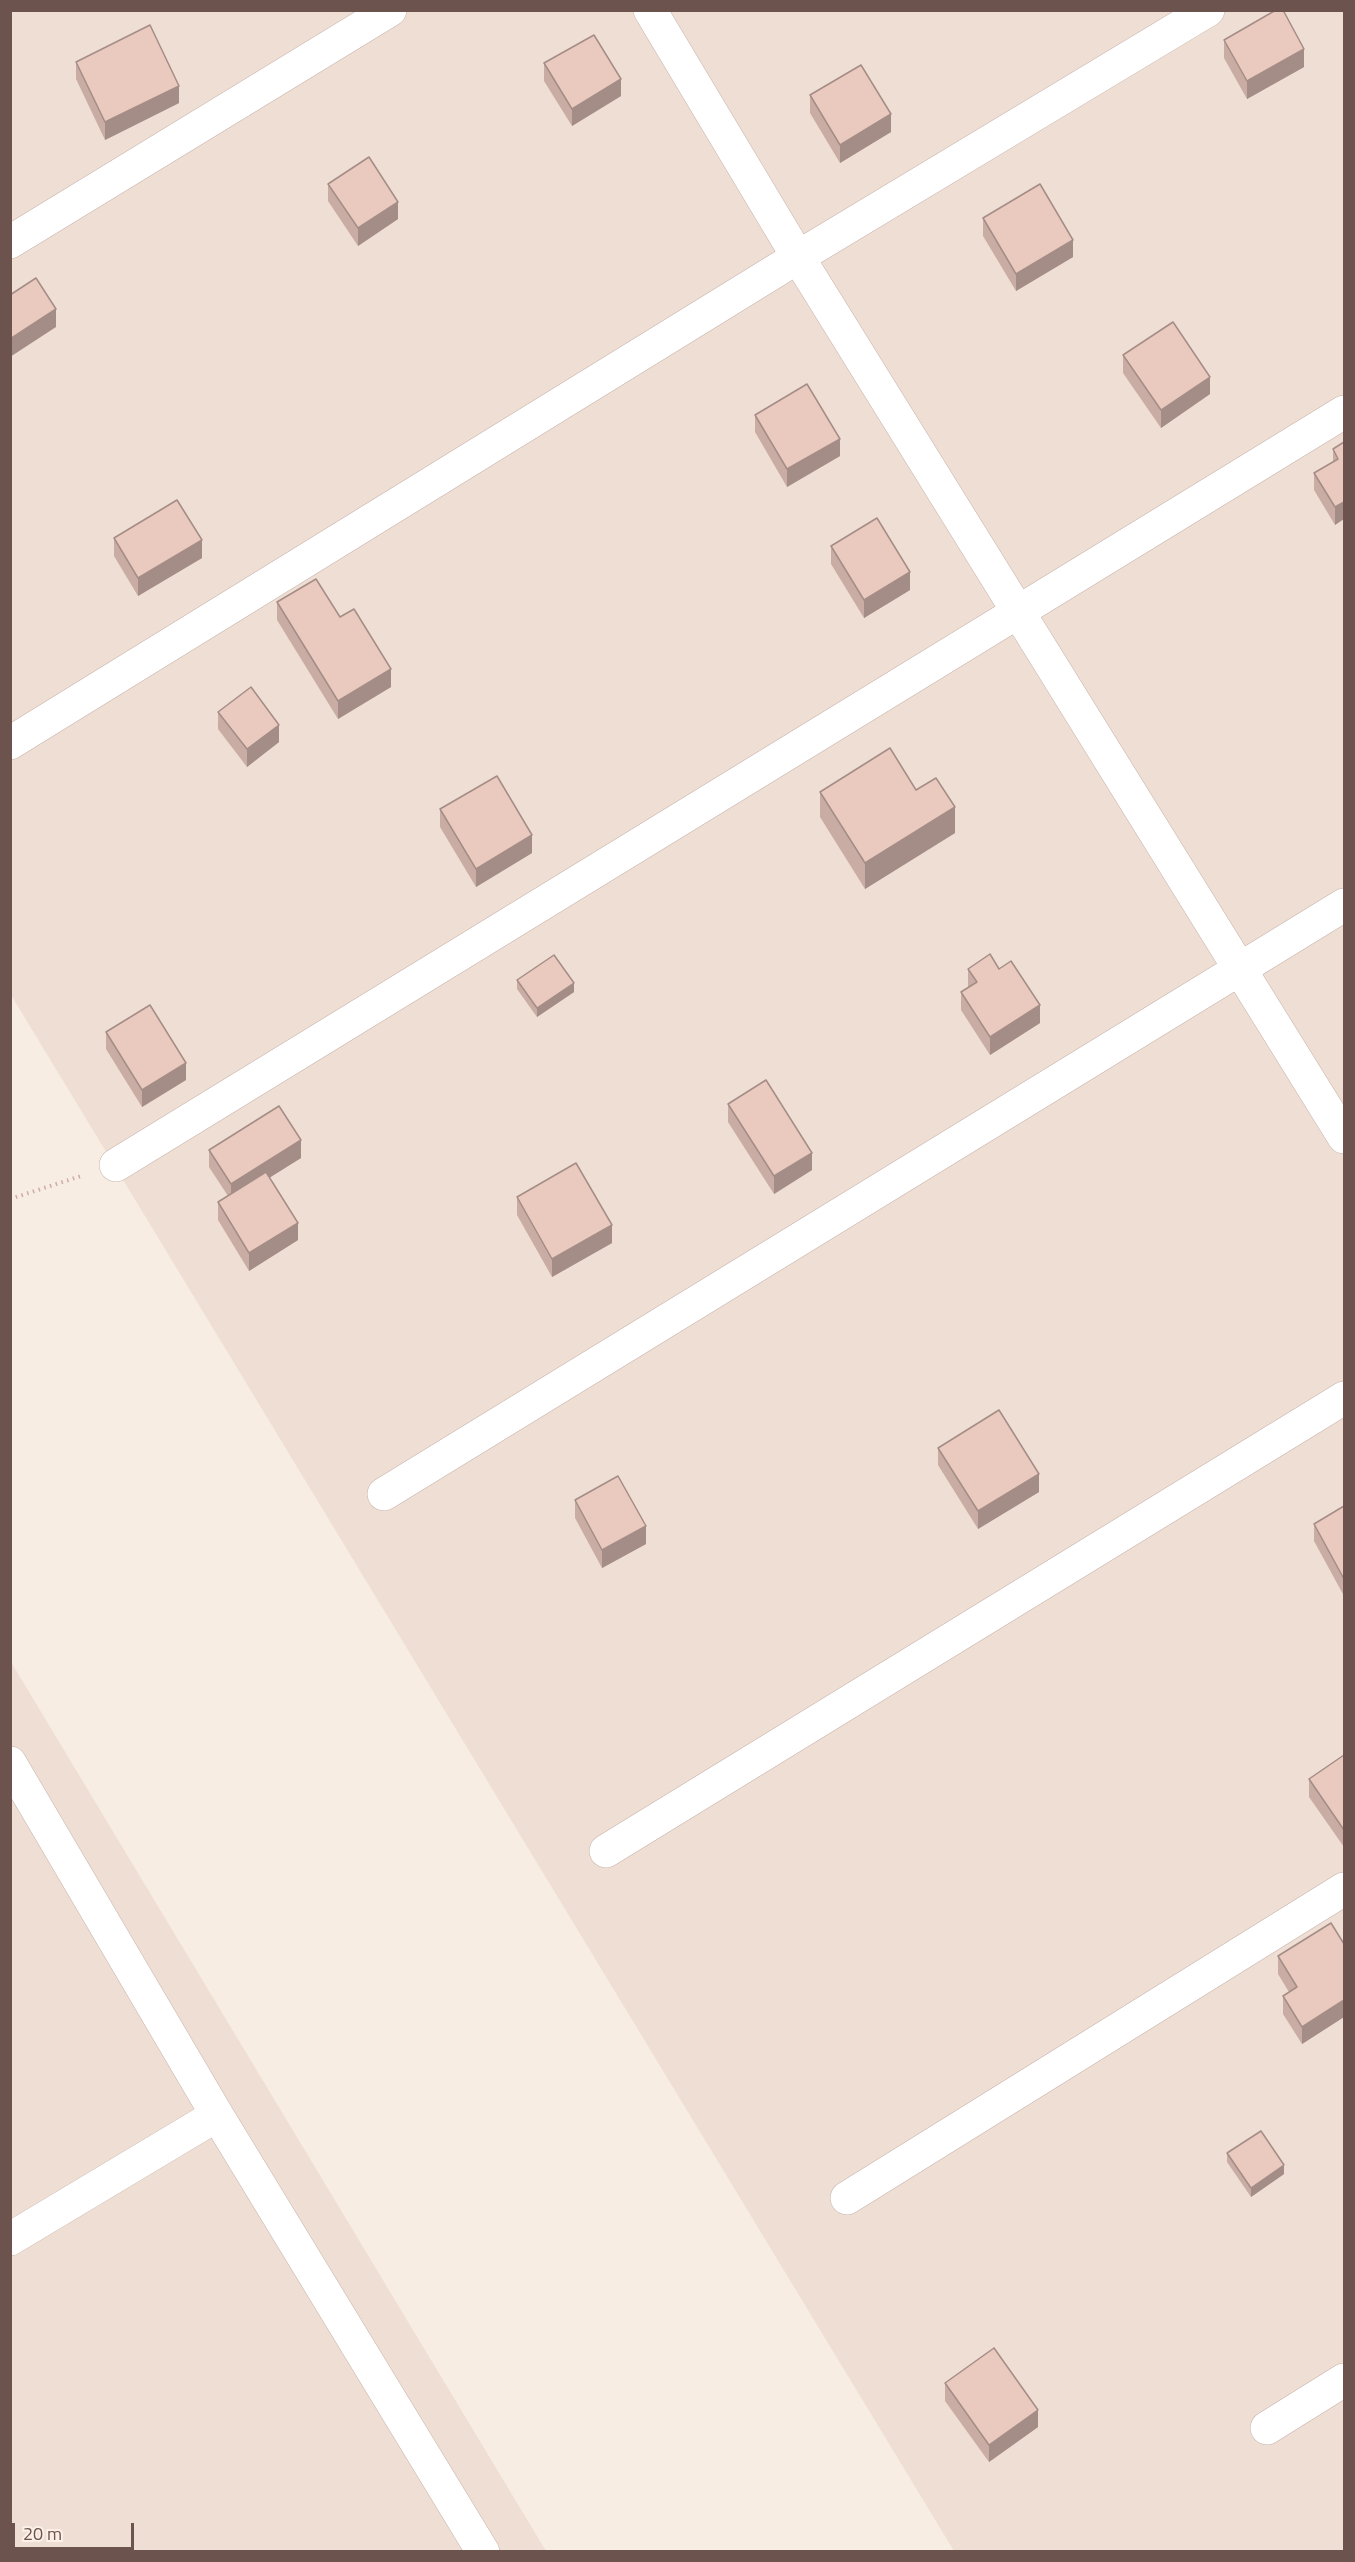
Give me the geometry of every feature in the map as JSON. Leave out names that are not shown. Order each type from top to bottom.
[{"type":"street","points":[[10,242],[390,10]]},
{"type":"street","points":[[650,10],[798,256],[1344,1137]]},
{"type":"street","points":[[10,743],[798,256],[1208,10]]},
{"type":"street","points":[[116,1165],[1020,613],[1344,412]]},
{"type":"street","points":[[384,1494],[1344,905]]},
{"type":"street","points":[[606,1851],[1344,1398]]},
{"type":"street","points":[[10,1763],[218,2115],[483,2552]]},
{"type":"street","points":[[847,2198],[1344,1889]]},
{"type":"street","points":[[10,2238],[218,2115]]},
{"type":"street","points":[[1267,2428],[1344,2380]]},
{"type":"path","points":[[10,1199],[116,1165]]},
{"type":"shaded area","points":[[11,11],[1344,11],[1344,2551],[954,2551],[11,995]]},
{"type":"shaded area","points":[[11,1662],[546,2551],[11,2551]]},
{"type":"building","points":[[1276,10],[1283,10],[1304,49],[1247,81],[1224,40]]},
{"type":"building","points":[[150,25],[179,86],[105,122],[76,62]]},
{"type":"building","points":[[594,35],[621,79],[572,109],[544,63]]},
{"type":"building","points":[[861,65],[891,114],[840,145],[810,95]]},
{"type":"building","points":[[369,157],[398,202],[358,228],[328,184]]},
{"type":"building","points":[[1040,184],[1073,240],[1016,274],[983,218]]},
{"type":"building","points":[[36,278],[56,309],[10,339],[10,295]]},
{"type":"building","points":[[1173,322],[1210,377],[1161,410],[1123,355]]},
{"type":"building","points":[[807,384],[840,439],[787,469],[755,415]]},
{"type":"building","points":[[1344,442],[1344,502],[1335,507],[1314,473],[1338,459],[1333,449]]},
{"type":"building","points":[[177,500],[202,540],[138,578],[114,538]]},
{"type":"building","points":[[877,518],[910,572],[864,600],[831,546]]},
{"type":"building","points":[[316,579],[340,617],[354,609],[391,669],[338,701],[277,602]]},
{"type":"building","points":[[251,687],[279,725],[247,749],[218,712]]},
{"type":"building","points":[[890,748],[916,790],[936,778],[955,807],[865,863],[820,792]]},
{"type":"building","points":[[497,776],[532,835],[476,869],[440,809]]},
{"type":"building","points":[[990,954],[999,969],[1011,961],[1040,1005],[990,1037],[961,992],[977,982],[968,969]]},
{"type":"building","points":[[554,955],[574,983],[537,1008],[517,980]]},
{"type":"building","points":[[150,1005],[186,1063],[142,1090],[106,1032]]},
{"type":"building","points":[[766,1080],[812,1153],[774,1176],[728,1104]]},
{"type":"building","points":[[279,1106],[301,1140],[231,1184],[209,1150]]},
{"type":"building","points":[[576,1163],[612,1225],[552,1259],[517,1197]]},
{"type":"building","points":[[266,1172],[298,1223],[249,1253],[218,1202]]},
{"type":"building","points":[[999,1410],[1039,1474],[978,1511],[938,1448]]},
{"type":"building","points":[[618,1476],[646,1526],[602,1550],[575,1500]]},
{"type":"building","points":[[1344,1506],[1344,1579],[1314,1524]]},
{"type":"building","points":[[1344,1755],[1344,1830],[1309,1779]]},
{"type":"building","points":[[1331,1923],[1344,1944],[1344,2000],[1302,2027],[1283,1996],[1297,1987],[1278,1956]]},
{"type":"building","points":[[1261,2131],[1284,2165],[1251,2188],[1227,2153]]},
{"type":"building","points":[[994,2348],[1038,2410],[989,2445],[945,2383]]}]
